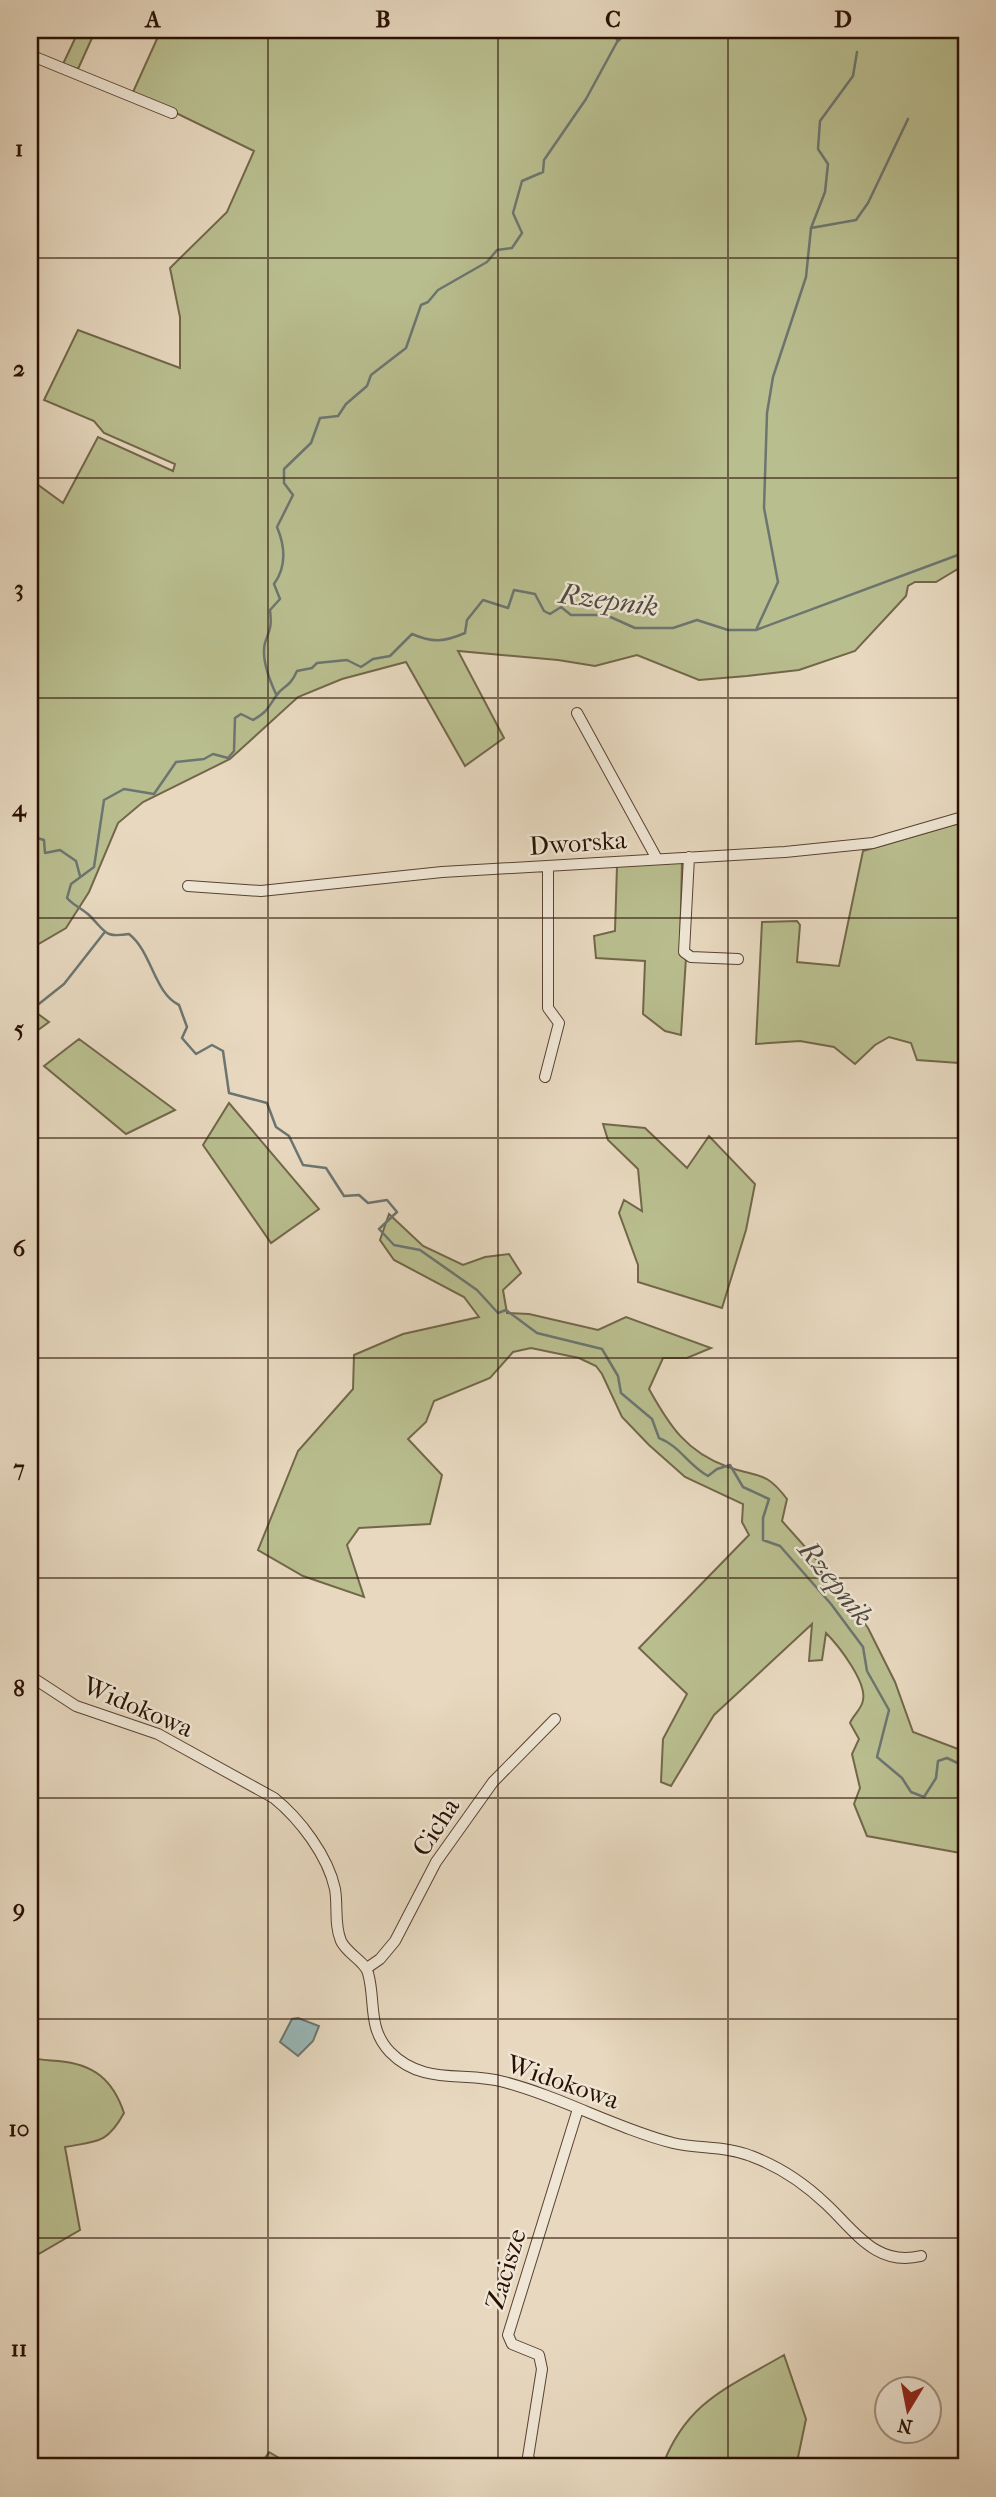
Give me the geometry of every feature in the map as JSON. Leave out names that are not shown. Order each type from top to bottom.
[{"type":"street","points":[[30,55],[172,113]]},
{"type":"street","points":[[577,713],[657,859]]},
{"type":"street","name":"Dworska","points":[[188,886],[261,891],[442,872],[873,843],[966,816]]},
{"type":"street","points":[[689,857],[684,952],[691,957],[738,959]]},
{"type":"street","points":[[545,1077],[559,1023],[548,1008],[548,866]]},
{"type":"street","name":"Widokowa","points":[[30,1676],[76,1706],[158,1734],[274,1798],[288,1809],[329,1870],[335,1889],[338,1931],[342,1943],[367,1968],[375,2029],[400,2061],[433,2075],[505,2082],[673,2143],[736,2150],[766,2162],[817,2197],[870,2249],[908,2259],[921,2256]]},
{"type":"street","name":"Cicha","points":[[367,1968],[380,1959],[395,1941],[436,1861],[479,1800],[555,1719]]},
{"type":"street","name":"Zacisze","points":[[534,2467],[528,2457],[542,2368],[539,2356],[512,2344],[508,2335],[578,2109]]},
{"type":"green space","points":[[79,30],[91,30],[92,38],[78,69],[63,64]]},
{"type":"green space","points":[[161,30],[966,30],[966,564],[936,582],[915,582],[908,586],[906,596],[855,651],[799,670],[699,680],[637,655],[595,666],[458,651],[504,738],[465,766],[406,662],[342,679],[298,697],[230,759],[143,802],[118,823],[89,892],[66,928],[30,949],[30,479],[63,503],[98,437],[173,471],[175,464],[104,433],[94,421],[44,400],[78,330],[180,368],[180,317],[170,268],[227,212],[254,151],[133,92]]},
{"type":"green space","points":[[966,821],[966,1060],[959,1063],[917,1060],[911,1043],[889,1037],[875,1045],[855,1064],[834,1047],[800,1041],[756,1044],[762,922],[797,921],[800,925],[797,962],[839,966],[863,851]]},
{"type":"green space","points":[[682,861],[680,952],[686,958],[681,1035],[665,1031],[643,1014],[645,961],[596,958],[594,936],[615,931],[617,866]]},
{"type":"green space","points":[[30,1008],[49,1022],[30,1036]]},
{"type":"green space","points":[[79,1039],[175,1110],[126,1134],[44,1066]]},
{"type":"green space","points":[[229,1103],[319,1209],[271,1243],[203,1145]]},
{"type":"green space","points":[[603,1124],[645,1128],[687,1168],[709,1136],[755,1184],[746,1230],[722,1308],[638,1282],[638,1265],[619,1213],[624,1200],[642,1211],[638,1169],[608,1140]]},
{"type":"green space","points":[[389,1214],[423,1246],[463,1265],[485,1257],[509,1254],[521,1273],[503,1290],[507,1313],[529,1314],[598,1330],[626,1317],[711,1348],[687,1358],[663,1358],[649,1389],[680,1436],[701,1454],[728,1467],[767,1479],[787,1499],[782,1521],[823,1567],[868,1628],[895,1682],[913,1732],[966,1752],[966,1854],[867,1836],[854,1804],[860,1788],[852,1754],[859,1739],[850,1723],[862,1703],[861,1684],[850,1664],[826,1633],[822,1660],[809,1661],[812,1624],[714,1715],[671,1786],[661,1782],[663,1739],[687,1694],[639,1648],[749,1535],[742,1522],[743,1504],[685,1477],[649,1445],[622,1417],[596,1366],[579,1358],[531,1348],[513,1352],[490,1378],[434,1401],[426,1422],[408,1439],[442,1475],[430,1524],[359,1528],[347,1545],[364,1597],[303,1576],[258,1550],[298,1451],[353,1389],[354,1355],[403,1334],[479,1317],[464,1297],[394,1260],[380,1240]]},
{"type":"green space","points":[[30,2056],[40,2060],[71,2063],[92,2070],[114,2091],[124,2113],[106,2136],[85,2144],[65,2147],[80,2230],[30,2259]]},
{"type":"green space","points":[[784,2355],[806,2419],[796,2467],[662,2467],[683,2427],[696,2412],[727,2388]]},
{"type":"green space","points":[[269,2452],[291,2465],[290,2467],[259,2467]]},
{"type":"water","points":[[298,2018],[319,2026],[313,2041],[298,2056],[280,2042],[292,2019]]},
{"type":"waterway","points":[[614,30],[617,40]]},
{"type":"waterway","points":[[276,694],[267,669],[264,649],[270,627],[270,610],[280,599],[274,584],[283,563],[282,541],[277,527],[293,495],[284,483],[284,469],[311,443],[320,418],[338,416],[346,404],[367,386],[371,375],[406,348],[421,305],[428,302],[438,290],[487,262],[497,250],[512,248],[522,233],[513,213],[522,181],[543,172],[544,160],[586,99],[617,42],[629,30]]},
{"type":"waterway","points":[[756,630],[778,582],[764,508],[767,413],[773,377],[806,277],[811,228],[825,192],[828,164],[818,149],[820,121],[853,76],[857,52]]},
{"type":"waterway","points":[[811,228],[856,220],[868,203],[908,119]]},
{"type":"waterway","name":"Rzepnik","points":[[966,552],[756,630],[728,630],[697,620],[673,628],[635,628],[606,615],[571,615],[561,607],[550,614],[544,611],[535,594],[514,590],[508,608],[483,600],[467,620],[465,633],[458,636],[432,640],[412,634],[390,656],[373,659],[361,667],[347,660],[317,663],[312,668],[297,671],[267,710],[258,717],[253,720],[241,714],[235,718],[234,751],[228,758],[213,754],[204,759],[176,762],[154,794],[124,789],[104,800],[94,867],[71,884],[67,898],[106,932],[115,935],[129,934],[137,942],[158,982],[179,1005],[187,1027],[182,1038],[196,1054],[212,1045],[223,1051],[229,1093],[267,1103],[276,1127],[289,1136],[303,1165],[326,1168],[344,1196],[359,1195],[368,1203],[387,1200],[397,1212],[379,1229],[394,1245],[420,1250],[477,1290],[498,1313],[506,1310],[537,1333],[602,1349],[618,1376],[621,1393],[652,1419],[659,1438],[673,1446],[708,1476],[717,1469],[730,1465],[743,1487],[769,1499],[763,1518],[763,1540],[780,1546],[831,1604],[863,1647],[867,1671],[889,1710],[877,1757],[902,1778],[911,1792],[924,1797],[936,1778],[938,1761],[947,1758],[966,1767]]},
{"type":"waterway","points":[[30,836],[44,840],[45,853],[60,850],[76,861],[80,876]]},
{"type":"waterway","points":[[30,1011],[64,984],[104,933]]},
{"type":"waterway","points":[[30,2457],[36,2467]]}]
